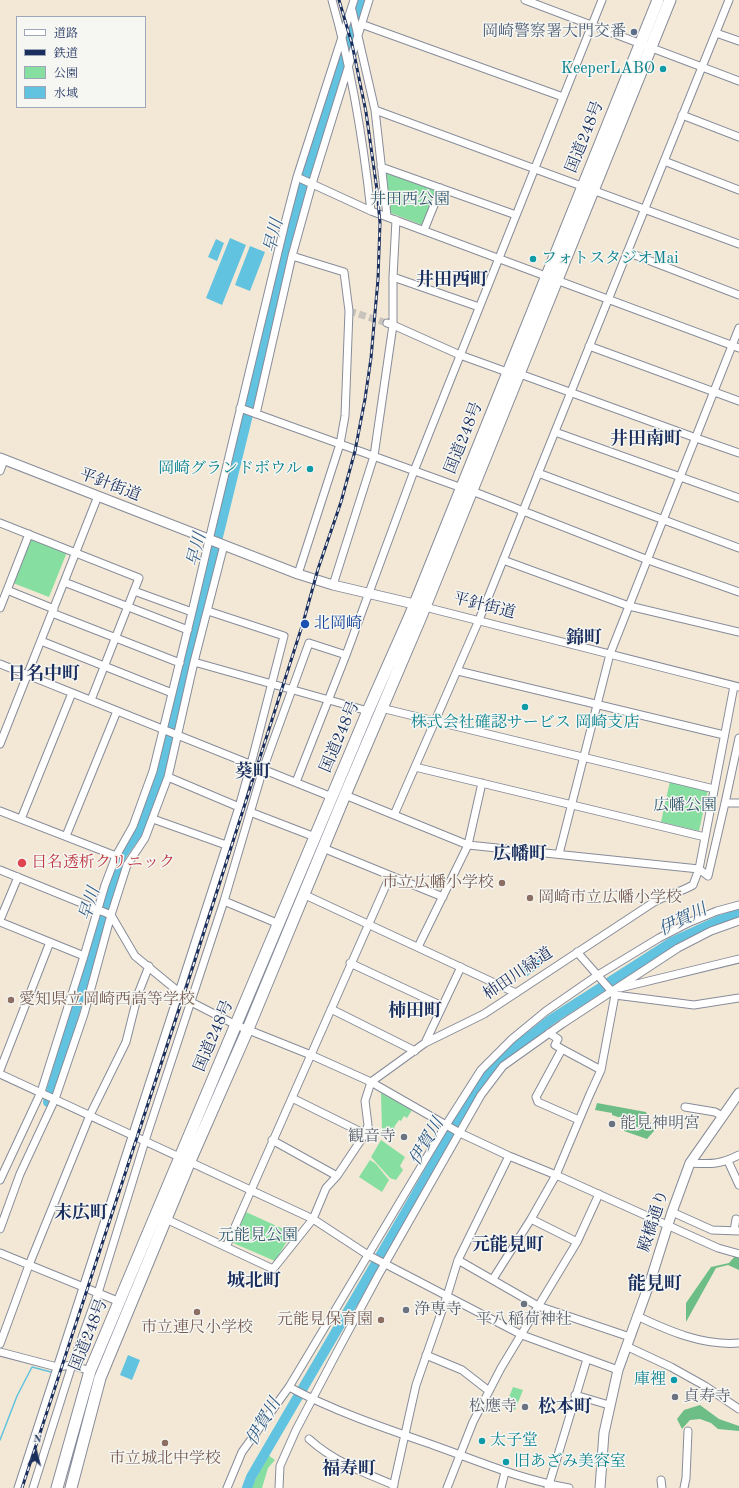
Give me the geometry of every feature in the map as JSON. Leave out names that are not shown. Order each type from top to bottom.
[{"type":"highway","name":"国道248号","points":[[646,46],[658,0]]},
{"type":"highway","name":"国道248号","points":[[57,1488],[90,1371],[185,1159],[248,1028],[382,708],[420,605],[467,489],[520,374],[552,278],[646,46],[670,0]]},
{"type":"highway","name":"国道248号","points":[[467,489],[507,372],[552,278]]},
{"type":"highway","name":"国道248号","points":[[71,1488],[100,1378],[166,1219],[185,1159],[236,1025],[368,711],[420,605]]},
{"type":"main road","name":"平針街道","points":[[2,459],[298,574],[333,585],[420,605]]},
{"type":"main road","name":"殿橋通り","points":[[600,1488],[604,1433],[609,1405],[618,1370],[651,1279],[667,1225],[690,1163],[739,1093]]},
{"type":"street","points":[[332,0],[343,37],[364,145],[371,211]]},
{"type":"street","points":[[349,0],[375,110],[387,216]]},
{"type":"street","points":[[0,1180],[40,1092],[84,956],[104,885],[116,856],[133,826],[153,771],[297,177],[354,0]]},
{"type":"street","points":[[256,414],[292,256],[312,184],[369,0]]},
{"type":"street","points":[[526,0],[739,81]]},
{"type":"street","points":[[296,782],[346,655],[414,471],[602,0]]},
{"type":"street","points":[[394,815],[479,620],[729,0]]},
{"type":"street","points":[[362,24],[563,97]]},
{"type":"street","points":[[716,33],[739,41]]},
{"type":"street","points":[[375,110],[739,244]]},
{"type":"street","points":[[682,115],[739,136]]},
{"type":"street","points":[[664,161],[739,190]]},
{"type":"street","points":[[381,167],[516,215]]},
{"type":"street","points":[[297,177],[371,211],[736,347]]},
{"type":"street","points":[[424,230],[441,188]]},
{"type":"street","points":[[333,585],[374,456],[390,324],[394,277],[396,220]]},
{"type":"street","points":[[627,252],[739,295]]},
{"type":"street","points":[[292,256],[344,272],[350,311],[345,409],[340,444],[298,574]]},
{"type":"street","points":[[394,277],[479,307]]},
{"type":"street","points":[[390,324],[460,355],[507,372]]},
{"type":"street","points":[[558,854],[610,654],[714,392],[736,347],[739,328]]},
{"type":"street","points":[[589,346],[739,401]]},
{"type":"street","points":[[520,374],[739,453]]},
{"type":"street","points":[[240,408],[467,489],[648,560],[739,592]]},
{"type":"street","points":[[555,432],[739,498]]},
{"type":"street","points":[[0,470],[2,459]]},
{"type":"street","points":[[538,473],[739,548]]},
{"type":"street","points":[[0,744],[98,496]]},
{"type":"street","points":[[0,523],[139,578],[91,700]]},
{"type":"street","points":[[0,608],[29,534]]},
{"type":"street","points":[[0,1229],[20,1174],[56,1099],[84,1014],[111,915],[127,865],[144,838],[168,777],[194,662],[224,545]]},
{"type":"street","points":[[503,560],[629,606],[739,632]]},
{"type":"street","points":[[64,582],[188,630]]},
{"type":"street","points":[[7,590],[115,638],[180,663]]},
{"type":"street","points":[[134,591],[192,612]]},
{"type":"street","name":"平針街道","points":[[420,605],[737,685]]},
{"type":"street","points":[[18,1488],[239,807],[284,636],[208,611]]},
{"type":"street","points":[[41,641],[172,693]]},
{"type":"street","points":[[33,1488],[72,1365],[98,1293],[145,1141],[224,901],[263,769],[309,643],[346,655]]},
{"type":"street","points":[[194,662],[368,711]]},
{"type":"street","points":[[0,664],[332,797]]},
{"type":"street","points":[[458,670],[724,735]]},
{"type":"street","name":"柿田川緑道","points":[[371,1082],[425,1043],[484,1014],[654,902],[667,895],[686,890],[693,885],[699,869],[724,735],[737,685]]},
{"type":"street","points":[[21,819],[72,693]]},
{"type":"street","points":[[382,708],[714,789]]},
{"type":"street","points":[[66,836],[117,710]]},
{"type":"street","points":[[345,795],[468,846],[699,869],[708,876],[739,738]]},
{"type":"street","points":[[415,767],[705,837]]},
{"type":"street","points":[[168,777],[239,807]]},
{"type":"street","points":[[418,947],[468,846],[482,783]]},
{"type":"street","points":[[725,803],[739,803]]},
{"type":"street","points":[[0,811],[116,856]]},
{"type":"street","points":[[250,812],[315,837]]},
{"type":"street","points":[[153,818],[226,845]]},
{"type":"street","points":[[323,848],[443,897]]},
{"type":"street","points":[[0,870],[111,915],[135,956],[191,1002],[236,1025],[248,1028],[371,1082],[460,1133],[508,1156],[556,1175],[718,1248],[739,1254]]},
{"type":"street","points":[[226,1247],[250,1189],[390,876]]},
{"type":"street","points":[[18,877],[0,921],[84,956]]},
{"type":"street","points":[[303,894],[516,993]]},
{"type":"street","points":[[224,901],[279,924]]},
{"type":"street","points":[[227,1488],[242,1452],[289,1387],[369,1256],[446,1125],[481,1070],[512,1039],[546,1011],[598,975],[659,938],[690,922],[717,911],[739,905]]},
{"type":"street","points":[[279,1488],[280,1466],[312,1399],[384,1264],[481,1095],[503,1066],[549,1033],[678,948],[711,931],[739,921]]},
{"type":"street","points":[[0,1070],[50,942]]},
{"type":"street","points":[[577,952],[613,992],[694,1005],[739,998]]},
{"type":"street","points":[[613,992],[739,959]]},
{"type":"street","points":[[350,963],[442,1006]]},
{"type":"street","points":[[0,1344],[29,1265],[90,1115],[126,1042],[138,994],[149,966]]},
{"type":"street","points":[[425,1043],[461,967]]},
{"type":"street","points":[[493,1279],[531,1219],[556,1175],[578,1120],[601,1070],[613,992]]},
{"type":"street","points":[[331,1009],[415,1051]]},
{"type":"street","points":[[549,1033],[558,1039],[556,1045],[601,1070]]},
{"type":"street","points":[[562,1049],[536,1097],[538,1102],[578,1120]]},
{"type":"street","points":[[0,1074],[313,1219],[369,1256],[522,1335],[618,1370]]},
{"type":"street","points":[[166,1219],[273,1268],[313,1219],[326,1188],[337,1176],[365,1134],[368,1125],[365,1101],[371,1082]]},
{"type":"street","points":[[292,1098],[365,1134]]},
{"type":"street","points":[[685,1107],[715,1112],[722,1116]]},
{"type":"street","points":[[272,1140],[337,1176]]},
{"type":"street","points":[[690,1163],[714,1164],[728,1161],[739,1155]]},
{"type":"street","points":[[309,1439],[322,1451],[394,1487],[416,1385],[458,1260],[508,1156]]},
{"type":"street","points":[[728,1161],[739,1185]]},
{"type":"street","points":[[447,1488],[473,1422],[489,1391],[501,1368],[576,1242],[599,1194]]},
{"type":"street","points":[[672,1212],[712,1230],[736,1231],[736,1218]]},
{"type":"street","points":[[531,1219],[576,1242]]},
{"type":"street","points":[[0,1253],[120,1302]]},
{"type":"street","points":[[458,1260],[538,1306],[628,1342],[705,1386],[739,1409]]},
{"type":"street","points":[[637,1316],[670,1331],[712,1343],[739,1343]]},
{"type":"street","points":[[0,1352],[57,1367],[72,1365],[90,1371]]},
{"type":"street","points":[[426,1355],[462,1370],[489,1391]]},
{"type":"street","points":[[548,1486],[587,1359]]},
{"type":"street","points":[[289,1387],[312,1399],[404,1436],[548,1486],[569,1488]]},
{"type":"street","points":[[575,1395],[609,1405]]},
{"type":"street","points":[[684,1488],[686,1478],[688,1432]]},
{"type":"street","points":[[500,1488],[505,1472]]},
{"type":"street","points":[[661,1480],[662,1488]]},
{"type":"green space","name":"井田西公園","points":[[386,171],[437,189],[422,225],[391,213]]},
{"type":"green space","points":[[31,538],[67,552],[49,597],[13,583]]},
{"type":"green space","name":"広幡公園","points":[[670,781],[708,790],[699,831],[661,822]]},
{"type":"green space","points":[[381,1093],[412,1110],[407,1118],[404,1116],[401,1121],[399,1120],[390,1136],[382,1131]]},
{"type":"green space","points":[[597,1103],[646,1112],[654,1131],[647,1139],[624,1131],[624,1119],[612,1115],[612,1113],[595,1110]]},
{"type":"green space","points":[[381,1140],[405,1157],[400,1166],[403,1170],[396,1180],[390,1178],[371,1157]]},
{"type":"green space","points":[[370,1160],[376,1164],[389,1180],[382,1192],[359,1177]]},
{"type":"green space","name":"元能見公園","points":[[246,1212],[292,1233],[275,1261],[233,1243]]},
{"type":"green space","points":[[735,1256],[739,1258],[739,1270],[728,1265],[716,1268],[686,1322],[686,1303],[711,1267],[729,1263]]},
{"type":"green space","points":[[513,1387],[523,1390],[515,1410],[506,1406],[511,1399],[509,1397]]},
{"type":"green space","points":[[700,1405],[719,1419],[739,1426],[739,1431],[718,1429],[711,1423],[700,1419],[690,1420],[682,1429],[677,1419],[684,1410]]},
{"type":"green space","points":[[268,1455],[275,1460],[268,1468],[262,1488],[251,1488]]},
{"type":"water","points":[[230,238],[246,245],[222,305],[206,298]]},
{"type":"water","points":[[216,239],[224,243],[217,261],[208,257]]},
{"type":"water","points":[[250,246],[265,252],[250,291],[235,285]]},
{"type":"water","points":[[536,956],[543,964],[526,977],[519,968]]},
{"type":"water","points":[[128,1355],[140,1360],[132,1380],[120,1375]]},
{"type":"waterway","name":"早川","points":[[48,1102],[121,856],[140,829],[160,773],[303,184],[362,0]]},
{"type":"waterway","name":"伊賀川","points":[[247,1488],[251,1477],[474,1093],[489,1071],[552,1019],[672,942],[720,920],[739,914]]},
{"type":"waterway","points":[[0,1440],[17,1396],[32,1367],[51,1372]]},
{"type":"tunnel","points":[[349,311],[387,323]]},
{"type":"railway","points":[[22,1488],[188,982],[303,623],[318,569],[341,502],[355,451],[371,358],[378,279],[380,223],[366,112],[352,44],[339,0]]},
{"type":"place","name":"岡崎警察署大門交番","points":[[634,32]]},
{"type":"place","name":"KeeperLABO","points":[[663,69]]},
{"type":"place","name":"フォトスタジオMai","points":[[533,259]]},
{"type":"place","name":"岡崎グランドボウル","points":[[310,469]]},
{"type":"place","name":"北岡崎","points":[[305,624]]},
{"type":"place","name":"株式会社確認サービス 岡崎支店","points":[[525,707]]},
{"type":"place","name":"日名透析クリニック","points":[[22,863]]},
{"type":"place","name":"市立広幡小学校","points":[[502,883]]},
{"type":"place","name":"岡崎市立広幡小学校","points":[[530,898]]},
{"type":"place","name":"愛知県立岡崎西高等学校","points":[[11,1000]]},
{"type":"place","name":"能見神明宮","points":[[612,1124]]},
{"type":"place","name":"観音寺","points":[[404,1137]]},
{"type":"place","name":"平八稲荷神社","points":[[524,1304]]},
{"type":"place","name":"浄専寺","points":[[406,1310]]},
{"type":"place","name":"市立連尺小学校","points":[[197,1312]]},
{"type":"place","name":"元能見保育園","points":[[381,1320]]},
{"type":"place","name":"庫裡","points":[[674,1380]]},
{"type":"place","name":"貞寿寺","points":[[675,1397]]},
{"type":"place","name":"松應寺","points":[[525,1407]]},
{"type":"place","name":"太子堂","points":[[482,1441]]},
{"type":"place","name":"市立城北中学校","points":[[165,1443]]},
{"type":"place","name":"旧あざみ美容室","points":[[506,1462]]},
{"type":"district","name":"井田西町","points":[[452,280]]},
{"type":"district","name":"井田南町","points":[[646,439]]},
{"type":"district","name":"錦町","points":[[584,638]]},
{"type":"district","name":"日名中町","points":[[44,674]]},
{"type":"district","name":"葵町","points":[[253,772]]},
{"type":"district","name":"広幡町","points":[[520,854]]},
{"type":"district","name":"柿田町","points":[[415,1011]]},
{"type":"district","name":"末広町","points":[[81,1213]]},
{"type":"district","name":"元能見町","points":[[508,1245]]},
{"type":"district","name":"城北町","points":[[254,1281]]},
{"type":"district","name":"能見町","points":[[655,1284]]},
{"type":"district","name":"松本町","points":[[565,1407]]},
{"type":"district","name":"福寿町","points":[[349,1469]]}]
